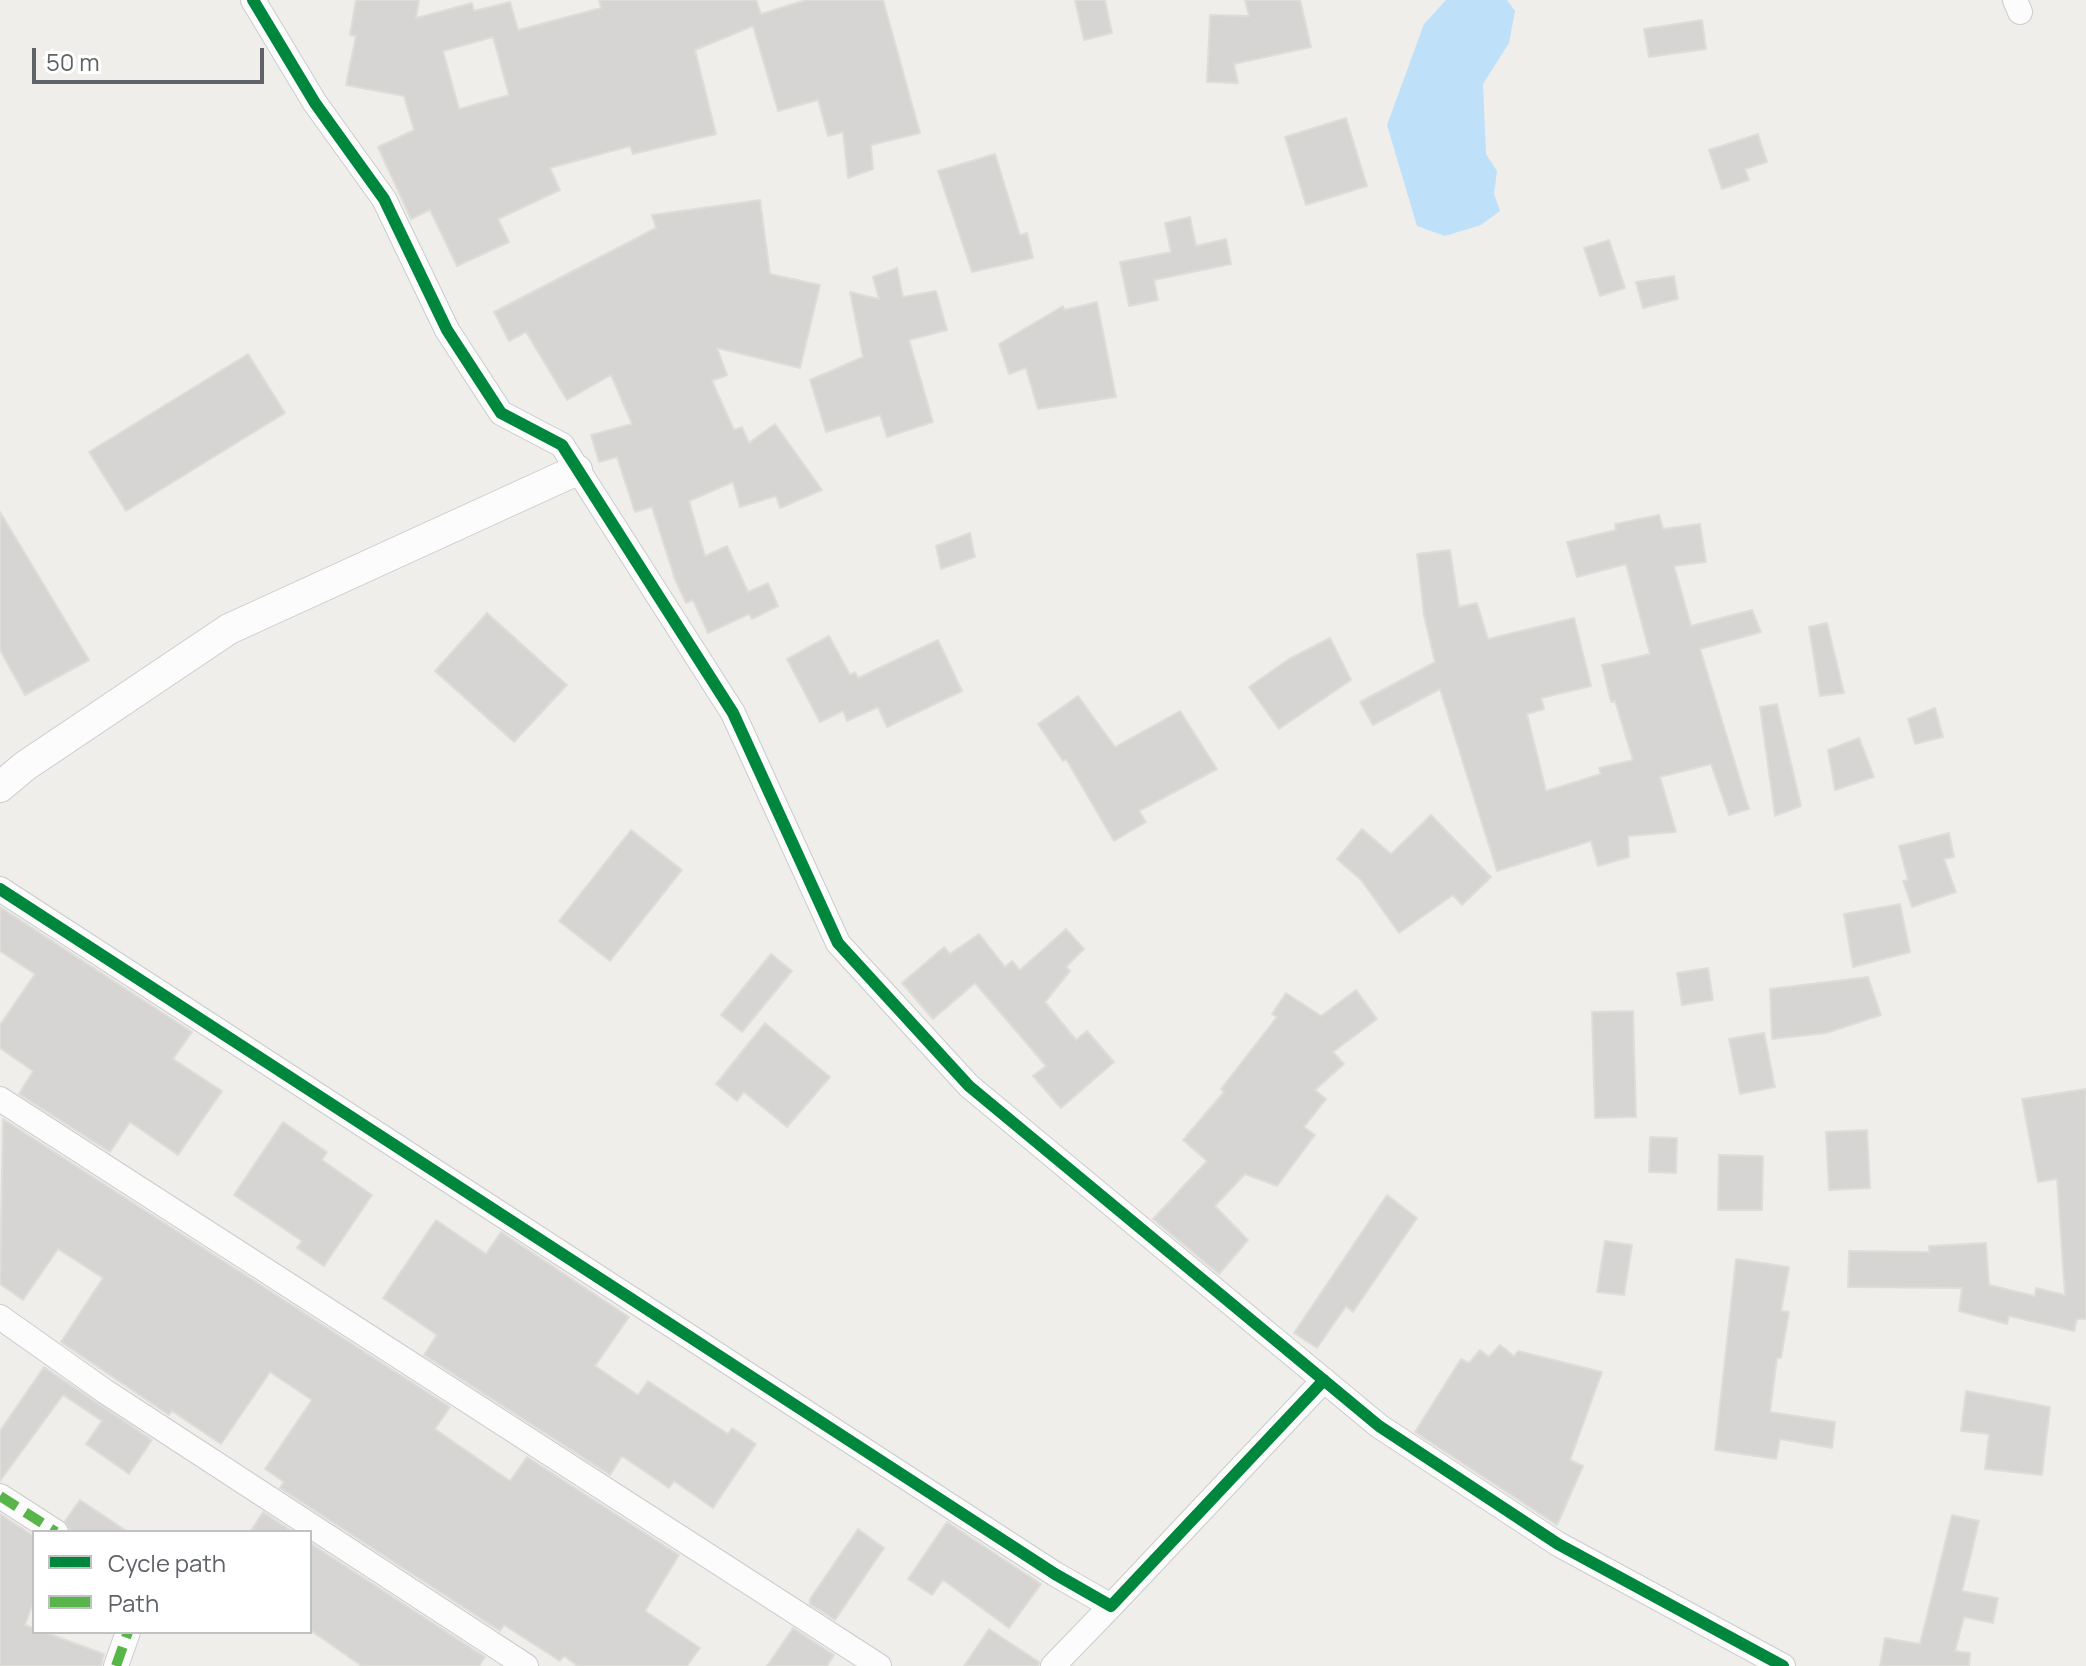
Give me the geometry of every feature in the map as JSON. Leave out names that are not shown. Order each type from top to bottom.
[{"type":"street","points":[[253,0],[315,103],[384,199],[447,330],[501,413],[562,445],[733,713],[838,943],[969,1086],[1379,1426],[1558,1544],[1783,1666]]},
{"type":"street","points":[[0,787],[25,766],[229,629],[577,470]]},
{"type":"street","points":[[0,889],[1028,1557],[1111,1606]]},
{"type":"street","points":[[0,1099],[879,1666]]},
{"type":"street","points":[[0,1317],[106,1392],[526,1666]]},
{"type":"street","points":[[1053,1666],[1324,1380]]},
{"type":"street","points":[[0,1496],[53,1530]]},
{"type":"street","points":[[116,1666],[127,1634]]},
{"type":"water","points":[[1446,0],[1507,0],[1515,11],[1509,43],[1483,84],[1486,154],[1497,171],[1494,194],[1500,211],[1481,225],[1445,236],[1417,226],[1387,125],[1424,24]]},
{"type":"building","points":[[356,0],[419,0],[416,18],[472,3],[474,11],[510,2],[518,30],[601,8],[599,0],[756,0],[761,14],[806,0],[883,0],[920,133],[871,145],[873,169],[848,178],[843,132],[828,136],[818,100],[778,111],[753,26],[695,50],[716,134],[633,154],[630,146],[550,168],[560,190],[498,219],[509,242],[457,266],[430,210],[411,219],[378,147],[414,130],[404,96],[346,85],[356,36],[350,35]],"holes":[[[493,37],[509,95],[459,109],[443,51]]]},
{"type":"building","points":[[1075,0],[1105,0],[1112,33],[1084,40]]},
{"type":"building","points":[[1245,0],[1300,0],[1311,47],[1234,64],[1238,83],[1207,82],[1210,15],[1249,16]]},
{"type":"building","points":[[1702,20],[1706,49],[1649,57],[1644,29]]},
{"type":"building","points":[[1346,118],[1367,186],[1306,205],[1285,137]]},
{"type":"building","points":[[1758,134],[1767,162],[1745,169],[1749,180],[1722,189],[1709,150]]},
{"type":"building","points":[[995,154],[1020,235],[1027,233],[1033,258],[972,272],[938,171]]},
{"type":"building","points":[[760,200],[770,274],[820,285],[800,368],[717,348],[727,375],[712,381],[734,430],[742,427],[749,443],[775,424],[822,490],[780,508],[776,496],[740,507],[733,482],[689,501],[705,556],[727,546],[748,592],[768,583],[778,606],[752,619],[749,614],[708,633],[693,600],[686,603],[675,579],[652,507],[635,512],[617,457],[599,462],[591,435],[632,424],[611,375],[567,400],[526,332],[509,341],[494,312],[656,228],[652,215]]},
{"type":"building","points":[[1190,217],[1196,246],[1226,239],[1231,264],[1154,280],[1158,300],[1129,306],[1120,262],[1171,252],[1165,223]]},
{"type":"building","points":[[1609,240],[1625,288],[1600,296],[1584,248]]},
{"type":"building","points":[[897,268],[903,297],[936,291],[947,330],[909,340],[933,422],[887,437],[880,415],[826,432],[810,380],[863,357],[850,292],[879,299],[873,277]]},
{"type":"building","points":[[1674,276],[1678,299],[1643,308],[1636,282]]},
{"type":"building","points":[[1097,302],[1116,397],[1038,409],[1026,368],[1009,374],[999,344],[1063,306],[1064,310]]},
{"type":"building","points":[[248,354],[285,413],[126,511],[89,452]]},
{"type":"building","points":[[0,512],[89,660],[25,695],[0,650]]},
{"type":"building","points":[[1659,515],[1663,529],[1700,524],[1706,562],[1674,566],[1691,626],[1752,610],[1761,632],[1700,649],[1749,809],[1729,815],[1711,764],[1660,777],[1676,832],[1628,836],[1629,857],[1598,866],[1591,841],[1497,871],[1440,689],[1373,725],[1360,702],[1435,662],[1424,615],[1417,554],[1450,550],[1459,607],[1477,603],[1488,639],[1574,618],[1591,686],[1541,698],[1544,709],[1527,714],[1546,791],[1601,774],[1599,768],[1633,760],[1615,701],[1611,702],[1602,665],[1650,654],[1626,564],[1577,577],[1567,542],[1616,530],[1615,524]]},
{"type":"building","points":[[970,533],[975,557],[941,569],[936,546]]},
{"type":"building","points":[[487,613],[567,685],[514,742],[435,671]]},
{"type":"building","points":[[1827,623],[1844,693],[1820,696],[1809,627]]},
{"type":"building","points":[[829,636],[850,675],[855,672],[858,678],[938,640],[962,691],[887,727],[878,707],[847,721],[843,711],[820,722],[787,659]]},
{"type":"building","points":[[1330,638],[1351,680],[1279,729],[1249,687],[1289,659]]},
{"type":"building","points":[[1078,696],[1115,747],[1180,711],[1217,769],[1139,811],[1146,822],[1114,841],[1066,759],[1063,761],[1038,724]]},
{"type":"building","points":[[1777,704],[1801,806],[1775,816],[1760,707]]},
{"type":"building","points":[[1935,708],[1943,737],[1915,744],[1908,719]]},
{"type":"building","points":[[1859,738],[1874,777],[1835,790],[1828,750]]},
{"type":"building","points":[[1431,815],[1491,877],[1462,905],[1453,895],[1399,933],[1362,881],[1337,859],[1362,829],[1391,854]]},
{"type":"building","points":[[631,830],[682,870],[610,961],[559,921]]},
{"type":"building","points":[[1949,833],[1954,857],[1944,859],[1956,892],[1912,907],[1903,881],[1908,880],[1899,846]]},
{"type":"building","points":[[1900,904],[1910,952],[1853,967],[1844,914]]},
{"type":"building","points":[[0,907],[192,1032],[173,1059],[222,1091],[178,1155],[130,1122],[110,1152],[19,1094],[33,1071],[0,1048],[0,1025],[35,974],[0,951]]},
{"type":"building","points":[[1066,929],[1084,949],[1066,967],[1070,971],[1045,1002],[1076,1040],[1087,1031],[1114,1062],[1061,1108],[1033,1076],[1046,1066],[975,983],[933,1019],[902,983],[944,947],[950,954],[979,934],[1005,967],[1012,961],[1020,970]]},
{"type":"building","points":[[771,954],[792,971],[742,1032],[721,1015]]},
{"type":"building","points":[[1708,968],[1713,1000],[1682,1005],[1677,973]]},
{"type":"building","points":[[1868,977],[1881,1015],[1826,1033],[1772,1039],[1770,989]]},
{"type":"building","points":[[1356,990],[1377,1019],[1333,1052],[1344,1064],[1315,1090],[1326,1099],[1304,1127],[1315,1135],[1277,1186],[1245,1174],[1215,1206],[1248,1240],[1219,1274],[1153,1219],[1207,1161],[1183,1140],[1224,1092],[1221,1089],[1277,1017],[1272,1014],[1286,993],[1321,1016]]},
{"type":"building","points":[[1633,1011],[1636,1117],[1595,1118],[1592,1012]]},
{"type":"building","points":[[765,1023],[830,1077],[787,1127],[744,1092],[737,1101],[716,1084]]},
{"type":"building","points":[[1764,1033],[1775,1087],[1740,1094],[1729,1039]]},
{"type":"building","points":[[2086,1089],[2086,1319],[2077,1319],[2074,1331],[2009,1316],[2007,1324],[1959,1311],[1962,1288],[1848,1287],[1849,1251],[1929,1252],[1929,1246],[1986,1243],[1989,1285],[2035,1296],[2036,1288],[2065,1295],[2057,1179],[2038,1182],[2022,1099]]},
{"type":"building","points":[[3,1119],[450,1407],[435,1429],[510,1481],[527,1457],[679,1555],[645,1611],[700,1648],[687,1666],[578,1666],[564,1656],[560,1661],[504,1625],[500,1631],[280,1488],[284,1482],[265,1469],[312,1400],[270,1372],[221,1444],[172,1411],[169,1415],[61,1342],[103,1278],[58,1249],[23,1300],[0,1284]]},
{"type":"building","points":[[283,1122],[327,1152],[322,1160],[372,1195],[324,1266],[297,1248],[302,1241],[234,1195]]},
{"type":"building","points":[[1867,1130],[1870,1188],[1829,1190],[1826,1132]]},
{"type":"building","points":[[1650,1137],[1677,1138],[1676,1173],[1649,1172]]},
{"type":"building","points":[[1719,1155],[1763,1156],[1762,1210],[1718,1210]]},
{"type":"building","points":[[1387,1195],[1417,1218],[1353,1312],[1346,1306],[1317,1348],[1294,1333]]},
{"type":"building","points":[[436,1220],[486,1254],[501,1232],[629,1317],[595,1366],[638,1395],[648,1381],[728,1434],[732,1428],[756,1444],[713,1508],[674,1481],[669,1488],[622,1456],[610,1475],[424,1355],[437,1335],[383,1298]]},
{"type":"building","points":[[1605,1241],[1632,1245],[1624,1295],[1597,1292]]},
{"type":"building","points":[[1736,1259],[1789,1267],[1781,1311],[1789,1312],[1781,1358],[1777,1358],[1770,1412],[1835,1422],[1832,1448],[1780,1439],[1776,1459],[1715,1450]]},
{"type":"building","points":[[1500,1345],[1514,1356],[1518,1351],[1602,1372],[1570,1460],[1583,1466],[1557,1525],[1415,1432],[1461,1359],[1469,1363],[1480,1350],[1489,1357]]},
{"type":"building","points":[[44,1367],[152,1440],[129,1474],[86,1444],[102,1421],[63,1395],[0,1481],[0,1431]]},
{"type":"building","points":[[1966,1391],[2050,1407],[2042,1475],[1985,1469],[1989,1434],[1961,1431]]},
{"type":"building","points":[[80,1500],[125,1530],[70,1530],[65,1521]]},
{"type":"building","points":[[263,1512],[290,1530],[251,1530]]},
{"type":"building","points":[[0,1514],[32,1535],[32,1606],[25,1625],[32,1627],[32,1634],[49,1634],[104,1654],[101,1666],[0,1666]]},
{"type":"building","points":[[1952,1515],[1979,1521],[1962,1591],[1998,1598],[1993,1623],[1964,1617],[1955,1651],[1970,1653],[1969,1666],[1880,1666],[1885,1638],[1920,1644]]},
{"type":"building","points":[[947,1522],[1041,1584],[1009,1628],[943,1580],[932,1595],[908,1579]]},
{"type":"building","points":[[858,1529],[884,1548],[835,1620],[810,1604],[810,1599]]},
{"type":"building","points":[[312,1544],[485,1657],[479,1666],[362,1666],[312,1631]]},
{"type":"building","points":[[793,1628],[834,1655],[827,1666],[767,1666]]},
{"type":"building","points":[[989,1629],[1039,1662],[1038,1666],[964,1666]]},
{"type":"marked path","points":[[0,1496],[53,1530]]},
{"type":"marked path","points":[[116,1666],[127,1634]]},
{"type":"cycle path","points":[[253,0],[315,103],[384,199],[447,330],[501,413],[562,445],[733,713],[838,943],[969,1086],[1379,1426],[1558,1544],[1783,1666]]},
{"type":"cycle path","points":[[0,889],[1055,1574],[1111,1606],[1324,1380]]}]
